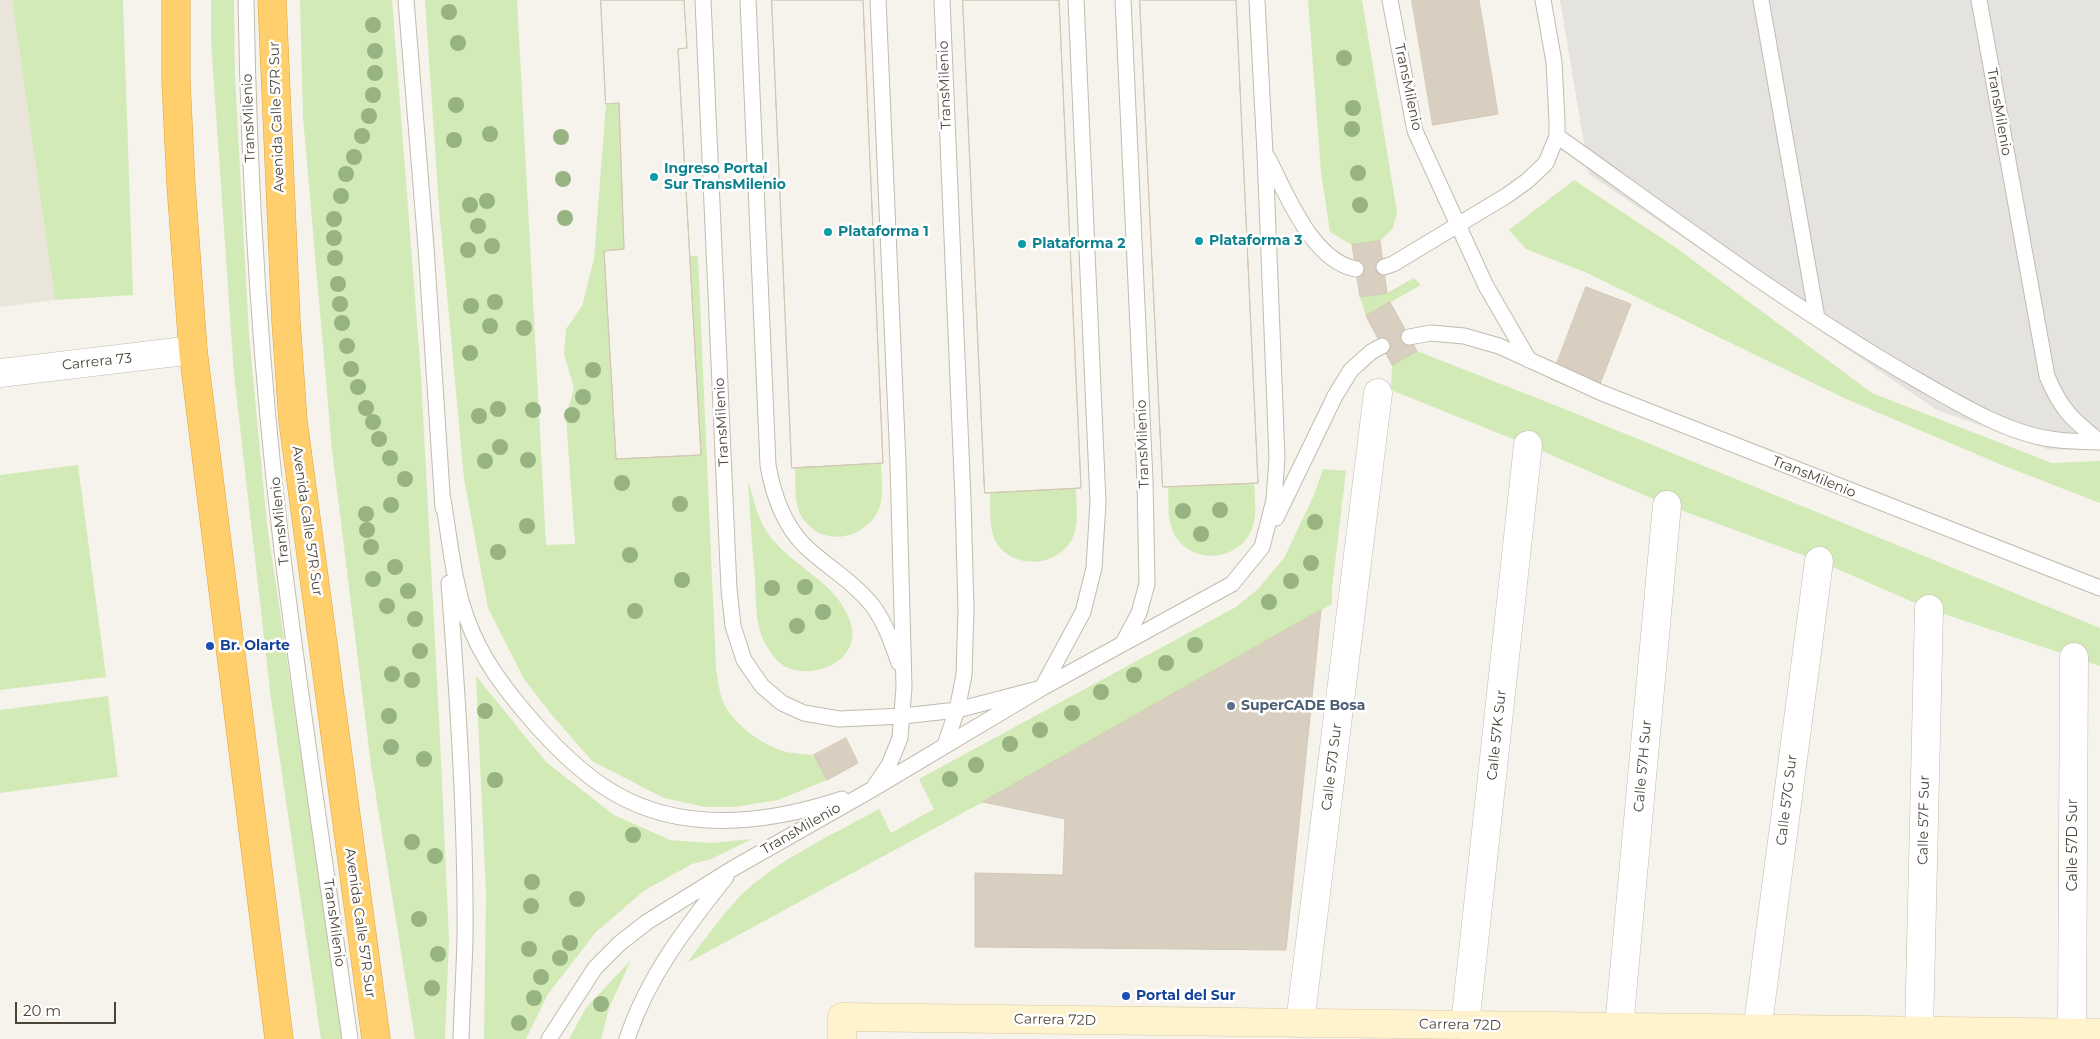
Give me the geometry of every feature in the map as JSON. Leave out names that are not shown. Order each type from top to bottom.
[{"type":"highway","points":[[176,0],[176,81],[180,166],[193,350],[279,1039]]},
{"type":"highway","name":"Avenida Calle 57R Sur","points":[[272,0],[286,321],[293,421],[376,1039]]},
{"type":"street","name":"Carrera 73","points":[[0,372],[193,350]]},
{"type":"street","name":"Calle 57J Sur","points":[[1300,1023],[1378,393]]},
{"type":"street","name":"Calle 57K Sur","points":[[1465,1025],[1528,445]]},
{"type":"street","name":"Calle 57H Sur","points":[[1619,1027],[1667,505]]},
{"type":"street","name":"Calle 57G Sur","points":[[1757,1034],[1819,561]]},
{"type":"street","name":"Calle 57F Sur","points":[[1919,1031],[1930,609]]},
{"type":"street","name":"Calle 57D Sur","points":[[2072,1033],[2074,657]]},
{"type":"street","name":"Carrera 72D","points":[[842,1039],[842,1017],[1619,1027],[1757,1034],[1919,1031],[2100,1033]]},
{"type":"lane","name":"TransMilenio","points":[[246,0],[248,116],[258,303],[282,550],[350,1039]]},
{"type":"lane","name":"TransMilenio","points":[[406,0],[426,248],[455,662],[465,940],[460,1039]]},
{"type":"lane","name":"TransMilenio","points":[[703,0],[726,514],[733,626],[739,647],[749,669],[762,686],[782,703],[825,718],[856,720],[956,710],[1042,688]]},
{"type":"lane","name":"TransMilenio","points":[[748,0],[768,465],[771,484],[779,507],[792,530],[803,544],[843,576],[872,605],[892,643],[904,686]]},
{"type":"lane","name":"TransMilenio","points":[[443,500],[460,597],[477,643],[488,664],[519,707],[563,754],[588,776],[615,794],[682,819],[733,821],[782,815],[828,804],[871,790],[895,752],[903,716],[904,686],[898,463],[878,0]]},
{"type":"lane","name":"TransMilenio","points":[[942,0],[965,561],[964,675],[945,746]]},
{"type":"lane","points":[[1042,688],[1083,612],[1094,568],[1098,502],[1076,0]]},
{"type":"lane","name":"TransMilenio","points":[[1123,0],[1145,480],[1147,584],[1139,613],[1123,643]]},
{"type":"lane","name":"TransMilenio","points":[[1257,0],[1277,458],[1274,500],[1262,547]]},
{"type":"lane","name":"TransMilenio","points":[[1390,0],[1415,130],[1486,286],[1529,360]]},
{"type":"lane","points":[[1384,267],[1393,264],[1458,227],[1527,180],[1546,163],[1557,136],[1554,62],[1543,0]]},
{"type":"lane","points":[[1761,0],[1817,318]]},
{"type":"lane","name":"TransMilenio","points":[[1979,0],[2047,376],[2057,400],[2074,420],[2100,442]]},
{"type":"lane","name":"TransMilenio","points":[[1557,136],[1817,318],[1878,358],[1970,411],[2013,428],[2050,439],[2100,442]]},
{"type":"lane","name":"TransMilenio","points":[[1265,153],[1303,226],[1325,253],[1349,268],[1356,269]]},
{"type":"lane","name":"TransMilenio","points":[[1409,337],[1431,333],[1464,336],[1499,346],[1602,394],[2100,588]]},
{"type":"lane","name":"TransMilenio","points":[[549,1039],[595,968],[620,942],[647,922],[732,869],[871,790],[1042,688],[1232,584],[1262,547],[1335,396],[1351,370],[1371,352],[1382,346]]},
{"type":"lane","name":"TransMilenio","points":[[627,1039],[636,1010],[651,983],[684,930],[732,869]]},
{"type":"shaded area","points":[[0,0],[12,0],[55,300],[0,307]]},
{"type":"shaded area","points":[[1560,0],[2100,0],[2100,449],[2050,450],[1937,410],[1589,174]]},
{"type":"green space","points":[[12,0],[123,0],[133,295],[55,300]]},
{"type":"green space","points":[[211,0],[234,0],[235,76],[249,335],[267,524],[343,1039],[321,1039],[271,699],[234,374],[211,41]]},
{"type":"green space","points":[[300,0],[392,0],[421,375],[440,738],[449,940],[445,1039],[415,1039],[371,765],[332,450],[303,117]]},
{"type":"green space","points":[[425,0],[517,0],[546,545],[575,544],[566,417],[574,388],[564,354],[566,329],[582,306],[594,259],[606,104],[619,103],[624,249],[604,251],[616,459],[701,455],[690,256],[698,256],[716,668],[720,692],[730,714],[750,733],[766,744],[783,751],[814,755],[827,780],[778,800],[735,807],[705,807],[664,798],[592,761],[551,714],[524,679],[488,608],[464,479],[439,208]]},
{"type":"green space","points":[[1308,0],[1362,0],[1397,212],[1393,228],[1380,241],[1352,245],[1330,232],[1321,172]]},
{"type":"green space","points":[[1574,180],[1675,247],[1872,393],[2052,463],[2100,461],[2100,503],[2002,465],[1846,399],[1587,273],[1526,249],[1509,230]]},
{"type":"green space","points":[[1414,278],[1421,285],[1366,316],[1360,297],[1387,293]]},
{"type":"green space","points":[[1417,351],[1567,410],[2100,628],[2100,666],[1929,609],[1819,561],[1667,505],[1528,445],[1391,390],[1392,365]]},
{"type":"green space","points":[[881,464],[882,490],[880,506],[866,526],[846,536],[834,537],[823,535],[804,520],[798,508],[795,488],[795,467]]},
{"type":"green space","points":[[78,465],[106,677],[0,690],[0,475]]},
{"type":"green space","points":[[1323,469],[1346,471],[1332,588],[1332,604],[983,802],[687,963],[734,903],[751,886],[781,864],[813,844],[879,809],[891,833],[934,809],[919,779],[1236,607],[1258,589],[1284,558],[1314,495]]},
{"type":"green space","points":[[748,481],[758,512],[768,534],[783,550],[826,586],[844,608],[850,621],[852,634],[850,646],[834,664],[822,669],[809,671],[796,670],[784,666],[771,652],[762,636],[757,612]]},
{"type":"green space","points":[[1254,483],[1254,523],[1249,535],[1241,545],[1220,555],[1208,556],[1187,548],[1178,540],[1169,519],[1168,487]]},
{"type":"green space","points":[[1076,488],[1076,529],[1071,541],[1064,550],[1046,560],[1035,562],[1015,558],[998,545],[991,526],[990,492]]},
{"type":"green space","points":[[476,676],[546,762],[614,815],[670,840],[711,843],[752,839],[711,859],[692,864],[645,890],[596,932],[548,994],[526,1039],[484,1039],[486,893]]},
{"type":"green space","points":[[108,696],[118,777],[0,793],[0,710]]},
{"type":"green space","points":[[631,960],[609,1008],[601,1039],[569,1039],[586,1008]]},
{"type":"building","name":"Ingreso Portal Sur TransMilenio","points":[[601,0],[684,0],[687,48],[678,49],[701,455],[616,459],[604,251],[624,249],[619,103],[606,104]]},
{"type":"building","name":"Ingreso Portal Sur TransMilenio","points":[[601,0],[684,0],[687,48],[678,49],[701,455],[616,459],[604,251],[624,249],[619,103],[606,104]]},
{"type":"building","name":"Plataforma 1","points":[[772,0],[863,0],[883,463],[792,468]]},
{"type":"building","name":"Plataforma 1","points":[[772,0],[863,0],[883,463],[792,468]]},
{"type":"building","name":"Plataforma 2","points":[[963,0],[1059,0],[1081,488],[985,493]]},
{"type":"building","name":"Plataforma 2","points":[[963,0],[1059,0],[1081,488],[985,493]]},
{"type":"building","name":"Plataforma 3","points":[[1140,0],[1236,0],[1258,483],[1163,487]]},
{"type":"building","name":"Plataforma 3","points":[[1140,0],[1236,0],[1258,483],[1163,487]]},
{"type":"building","points":[[1412,0],[1479,0],[1498,114],[1433,125]]},
{"type":"building","points":[[1380,241],[1387,293],[1360,297],[1352,245]]},
{"type":"building","points":[[1586,287],[1631,304],[1595,397],[1551,379]]},
{"type":"building","points":[[1390,302],[1417,351],[1392,365],[1366,316]]},
{"type":"building","name":"SuperCADE Bosa","points":[[1321,610],[1286,950],[975,947],[975,873],[1063,875],[1065,819],[983,802]]},
{"type":"building","points":[[846,738],[858,763],[827,780],[814,755]]},
{"type":"place","name":"Ingreso Portal Sur TransMilenio","points":[[654,177]]},
{"type":"place","name":"Plataforma 1","points":[[828,232]]},
{"type":"place","name":"Plataforma 3","points":[[1199,241]]},
{"type":"place","name":"Plataforma 2","points":[[1022,244]]},
{"type":"place","name":"Br. Olarte","points":[[210,646]]},
{"type":"place","name":"SuperCADE Bosa","points":[[1231,706]]},
{"type":"place","name":"Portal del Sur","points":[[1126,996]]}]
